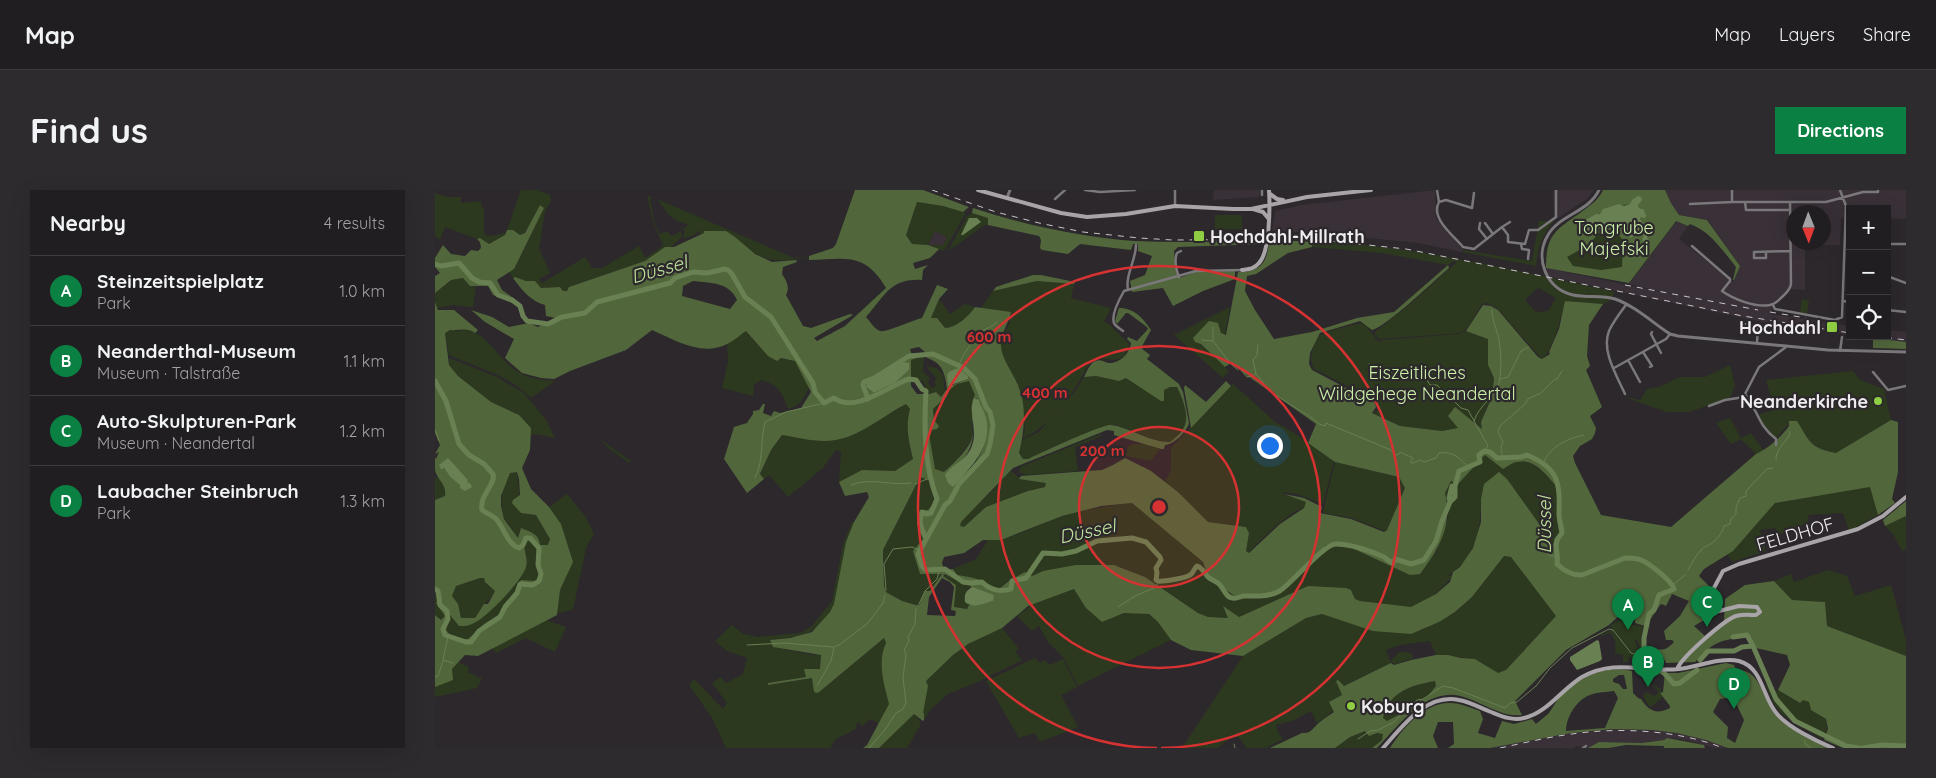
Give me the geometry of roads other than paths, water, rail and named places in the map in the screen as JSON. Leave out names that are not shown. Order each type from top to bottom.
[{"type":"main road","points":[[978,190],[1061,213],[1087,217],[1126,214],[1175,206],[1251,208],[1327,194],[1371,190]]},
{"type":"main road","points":[[1269,192],[1277,199],[1287,201]]},
{"type":"main road","points":[[1241,270],[1253,268],[1263,258],[1269,192]]},
{"type":"main road","points":[[1251,208],[1263,212],[1268,218]]},
{"type":"main road","name":"FELDHOF","points":[[1677,669],[1685,658],[1726,621],[1739,615],[1758,615],[1760,611],[1757,607],[1750,606],[1732,607],[1711,613],[1706,608],[1710,594],[1719,577],[1728,568],[1858,529],[1883,516],[1906,497]]},
{"type":"main road","points":[[1383,748],[1418,711],[1437,700],[1460,700],[1505,717],[1520,719],[1541,710],[1567,687],[1592,672],[1622,666],[1677,669],[1731,660],[1746,665],[1756,674],[1777,715],[1789,724],[1833,748]]},
{"type":"street","points":[[1007,198],[1010,190]]},
{"type":"street","points":[[1055,199],[1065,190]]},
{"type":"street","points":[[1085,190],[1100,192],[1135,190]]},
{"type":"street","points":[[1175,190],[1175,206]]},
{"type":"street","points":[[1262,190],[1262,195]]},
{"type":"street","points":[[1437,190],[1439,202],[1437,205],[1438,218],[1463,247],[1474,248],[1510,222]]},
{"type":"street","points":[[1502,227],[1508,235],[1508,242],[1525,244],[1529,230],[1537,230],[1556,217],[1556,190]]},
{"type":"street","points":[[1599,190],[1590,202],[1562,221],[1549,233],[1542,250],[1543,265],[1549,279],[1565,292],[1578,296],[1607,297],[1626,304],[1670,334],[1786,347],[1841,351],[1906,352]]},
{"type":"street","points":[[1732,190],[1732,202]]},
{"type":"street","points":[[1773,304],[1775,309],[1790,313],[1838,320],[1842,318],[1846,206],[1840,190]]},
{"type":"street","points":[[1690,204],[1826,202],[1863,191],[1878,192],[1878,190]]},
{"type":"street","points":[[1439,202],[1446,200],[1472,208],[1474,193]]},
{"type":"street","points":[[1745,202],[1746,210],[1786,210]]},
{"type":"street","points":[[1480,223],[1479,229],[1487,239]]},
{"type":"street","points":[[1485,223],[1493,234]]},
{"type":"street","points":[[1521,244],[1522,249],[1529,250],[1528,259]]},
{"type":"street","points":[[1891,244],[1906,244]]},
{"type":"street","points":[[1128,290],[1127,281],[1137,245]]},
{"type":"street","points":[[1692,246],[1730,279],[1731,281],[1722,291],[1736,299],[1760,305],[1773,304],[1790,289],[1791,252],[1766,252],[1754,252],[1754,258],[1766,258],[1766,252]]},
{"type":"street","points":[[1179,277],[1176,256],[1181,251]]},
{"type":"street","points":[[1123,331],[1115,324],[1114,318],[1123,292],[1196,271],[1241,270]]},
{"type":"street","points":[[1891,277],[1906,283]]},
{"type":"street","points":[[1625,394],[1623,385],[1608,353],[1607,338],[1613,323],[1626,304]]},
{"type":"street","points":[[1891,310],[1906,312]]},
{"type":"street","points":[[1744,324],[1758,326],[1757,344]]},
{"type":"street","points":[[1652,332],[1651,334],[1661,353]]},
{"type":"street","points":[[1614,368],[1657,344],[1670,334]]},
{"type":"street","points":[[1841,351],[1842,337]]},
{"type":"street","points":[[1709,406],[1725,400],[1738,398],[1745,394],[1759,367],[1786,347]]},
{"type":"street","points":[[1643,352],[1652,366],[1650,367]]},
{"type":"street","points":[[1633,358],[1636,362]]},
{"type":"street","points":[[1628,360],[1640,382]]},
{"type":"street","points":[[1873,372],[1887,390],[1906,386]]},
{"type":"street","points":[[1745,394],[1755,409],[1763,428],[1776,439],[1776,445]]},
{"type":"waterway","name":"Düssel","points":[[435,264],[441,266],[459,263],[472,278],[479,282],[490,283],[498,295],[512,300],[520,306],[523,316],[527,321],[548,324],[562,317],[585,313],[597,302],[670,283],[675,278],[693,272],[707,273],[728,270],[745,297],[771,317],[813,383],[815,392],[824,403],[834,398],[852,403],[862,401],[909,379],[916,380],[922,389],[926,391],[927,459],[937,499],[931,513],[926,514],[922,512],[920,519],[926,538]]},
{"type":"waterway","points":[[1474,421],[1479,410],[1495,392],[1500,378],[1500,345],[1492,310]]},
{"type":"waterway","points":[[959,365],[965,352],[978,335],[997,322]]},
{"type":"waterway","points":[[1213,327],[1213,341]]},
{"type":"waterway","points":[[1202,340],[1213,341],[1238,370]]},
{"type":"waterway","points":[[1256,374],[1253,360],[1257,355],[1258,345]]},
{"type":"waterway","points":[[1500,379],[1508,377],[1521,351],[1529,347]]},
{"type":"waterway","name":"Düssel","points":[[868,399],[863,385],[864,382],[874,378],[909,356],[933,354],[964,368],[975,379],[986,407],[990,412],[993,425],[987,454],[959,484],[918,554],[922,566],[926,570],[945,569],[963,582],[982,582],[988,587],[999,590],[1011,589],[1012,581],[1026,578],[1043,553],[1062,554],[1076,551],[1097,541],[1132,538],[1146,542],[1160,557],[1161,560],[1156,568],[1156,580],[1164,581],[1188,576],[1197,566],[1209,578],[1219,584],[1231,598],[1268,595],[1277,592],[1324,550],[1336,544],[1367,550],[1393,563],[1395,559],[1411,564],[1424,560],[1436,541],[1450,502],[1452,486],[1455,486],[1459,471],[1480,462],[1479,455],[1484,451],[1490,452],[1497,458],[1527,455],[1546,465],[1558,485],[1559,517],[1562,533],[1556,544],[1557,564],[1575,575],[1582,575],[1625,558],[1641,560],[1654,568],[1665,577],[1674,589],[1659,595],[1654,610],[1649,614],[1644,638],[1644,657],[1674,684],[1680,683],[1697,670]]},
{"type":"waterway","points":[[1369,364],[1405,378],[1413,376]]},
{"type":"waterway","points":[[1241,370],[1247,377],[1256,374],[1274,395],[1319,424],[1325,426],[1326,423],[1391,450],[1395,455],[1400,452],[1413,458],[1410,462],[1413,463],[1436,458],[1439,453],[1449,453],[1456,456],[1469,468]]},
{"type":"waterway","points":[[1503,459],[1501,447],[1503,442],[1498,432],[1500,426],[1524,405],[1528,399],[1541,393],[1557,379],[1562,371]]},
{"type":"waterway","points":[[1415,377],[1427,380],[1430,385],[1437,385],[1440,388]]},
{"type":"waterway","name":"Düssel","points":[[435,381],[446,401],[459,444],[469,455],[484,464],[493,474],[492,482],[483,500],[482,510],[496,519],[511,543],[515,546],[519,548],[523,545],[526,538],[530,538],[539,548],[538,565],[541,574],[539,581],[533,585],[520,584],[517,593],[505,607],[500,617],[479,631],[471,642],[445,635],[443,629],[448,619],[447,611],[440,605],[438,591],[435,589]]},
{"type":"waterway","points":[[1443,390],[1461,408],[1468,410],[1488,446],[1484,451]]},
{"type":"waterway","points":[[755,478],[760,465],[765,422],[786,412],[824,403]]},
{"type":"waterway","points":[[435,430],[439,441]]},
{"type":"waterway","points":[[1776,460],[1779,449],[1790,434],[1789,431]]},
{"type":"waterway","points":[[1543,463],[1550,452],[1560,444],[1584,435]]},
{"type":"waterway","points":[[1688,570],[1700,551],[1716,539],[1724,526],[1730,524],[1731,519],[1736,514],[1740,498],[1746,496],[1746,491],[1767,469],[1773,468]]},
{"type":"waterway","points":[[915,484],[931,479]]},
{"type":"waterway","points":[[851,485],[865,482],[911,483]]},
{"type":"waterway","points":[[1450,502],[1455,497],[1455,486]]},
{"type":"waterway","points":[[886,590],[884,564],[893,549],[912,547],[919,550]]},
{"type":"waterway","points":[[1546,552],[1550,556]]},
{"type":"waterway","name":"Düssel","points":[[1551,556],[1558,558]]},
{"type":"waterway","points":[[918,606],[925,591],[937,579],[940,569]]},
{"type":"waterway","points":[[1673,585],[1685,575]]},
{"type":"waterway","points":[[1118,607],[1135,596],[1154,588]]},
{"type":"waterway","points":[[817,686],[831,661],[834,647],[868,623],[883,603],[885,595]]},
{"type":"waterway","points":[[869,748],[906,703],[903,678],[906,654],[904,650],[915,624],[916,609]]},
{"type":"waterway","points":[[1358,739],[1370,731],[1378,730],[1394,722],[1417,700],[1423,699],[1443,686],[1505,708],[1510,703],[1517,702],[1536,686],[1550,668],[1572,648],[1609,629],[1613,630],[1631,653],[1644,657]]},
{"type":"waterway","name":"Düssel","points":[[1733,637],[1747,635],[1753,646]]},
{"type":"waterway","points":[[448,636],[443,660],[453,663]]},
{"type":"waterway","points":[[747,645],[785,643],[833,647]]},
{"type":"waterway","name":"Düssel","points":[[1700,660],[1708,651],[1734,651],[1742,647],[1753,646],[1776,699],[1795,721],[1846,746],[1859,748]]},
{"type":"waterway","points":[[435,677],[438,676],[443,661]]},
{"type":"waterway","points":[[1805,741],[1805,744],[1811,748]]},
{"type":"waterway","points":[[1234,744],[1235,748]]},
{"type":"waterway","name":"Düssel","points":[[1863,748],[1882,745],[1906,746]]},
{"type":"railway","points":[[932,190],[996,212],[1083,232],[1173,240],[1311,239],[1406,249],[1743,316],[1846,332]]},
{"type":"railway","points":[[1625,285],[1758,310]]},
{"type":"railway","points":[[1770,312],[1806,318]]},
{"type":"railway","points":[[1891,338],[1906,340]]},
{"type":"railway","points":[[1500,748],[1545,738],[1609,731],[1668,734],[1687,737],[1723,748]]},
{"type":"place","name":"Hochdahl-Millrath","points":[[1199,236]]},
{"type":"place","name":"Hochdahl","points":[[1832,327]]},
{"type":"place","name":"Neanderkirche","points":[[1878,401]]},
{"type":"place","name":"Auto-Skulpturen-Park","points":[[1707,627]]},
{"type":"place","name":"Steinzeitspielplatz","points":[[1628,630]]},
{"type":"place","name":"Neanderthal-Museum","points":[[1648,687]]},
{"type":"place","name":"Koburg","points":[[1351,706]]},
{"type":"place","name":"Laubacher Steinbruch","points":[[1734,709]]},
{"type":"park label","name":"Tongrube Majefski","points":[[1614,237]]},
{"type":"park label","name":"Eiszeitliches Wildgehege Neandertal","points":[[1417,382]]}]
